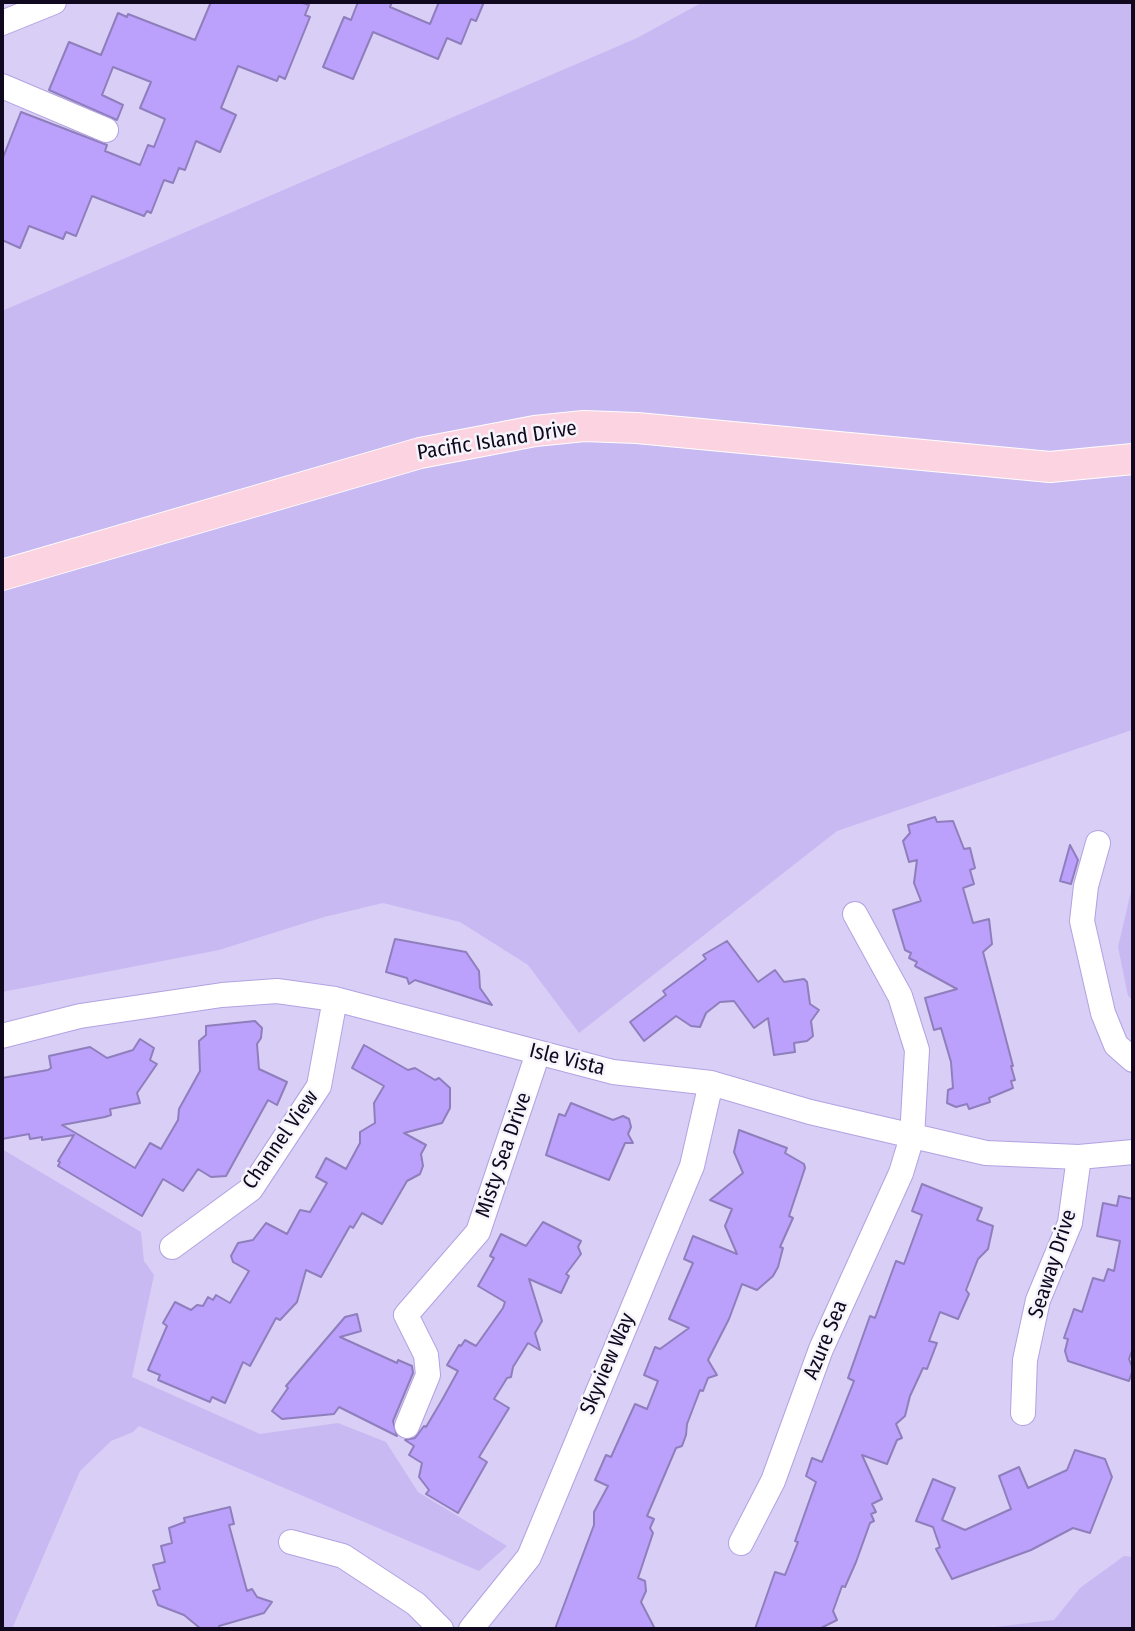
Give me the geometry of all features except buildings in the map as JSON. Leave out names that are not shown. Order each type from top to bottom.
[{"type":"main road","name":"Pacific Island Drive","points":[[2,575],[420,453],[535,431],[584,426],[637,428],[1050,467],[1133,459]]},
{"type":"street","points":[[2,23],[54,2]]},
{"type":"street","points":[[2,86],[106,130]]},
{"type":"street","points":[[1098,843],[1086,886],[1082,921],[1102,1013],[1116,1045],[1133,1060]]},
{"type":"street","name":"Azure Sea","points":[[741,1543],[773,1481],[821,1349],[901,1173],[912,1137],[916,1050],[900,996],[855,914]]},
{"type":"street","name":"Isle Vista","points":[[2,1037],[80,1016],[222,995],[277,991],[335,999],[613,1072],[711,1083],[912,1137],[986,1153],[1079,1157],[1133,1152]]},
{"type":"street","name":"Channel View","points":[[172,1247],[251,1189],[319,1086],[335,999]]},
{"type":"street","name":"Misty Sea Drive","points":[[407,1426],[428,1375],[426,1355],[406,1315],[478,1232],[538,1053]]},
{"type":"street","name":"Skyview Way","points":[[471,1629],[529,1557],[692,1166],[711,1083]]},
{"type":"street","name":"Seaway Drive","points":[[1023,1413],[1025,1360],[1036,1312],[1070,1223],[1079,1157]]},
{"type":"street","points":[[291,1542],[343,1556],[416,1605],[441,1629]]},
{"type":"shaded area","points":[[703,2],[1133,2],[1133,732],[1132,730],[837,831],[579,1033],[528,965],[460,922],[383,903],[324,917],[219,950],[2,992],[2,311],[637,38]]},
{"type":"shaded area","points":[[1133,883],[1133,1000],[1128,996],[1118,947]]},
{"type":"shaded area","points":[[2,1149],[141,1232],[144,1261],[154,1275],[132,1377],[260,1434],[338,1423],[386,1442],[418,1492],[507,1546],[479,1571],[139,1426],[133,1432],[111,1441],[80,1471],[12,1629],[2,1629]]},
{"type":"shaded area","points":[[1124,1556],[1133,1557],[1133,1629],[978,1629],[1054,1620],[1080,1588]]}]
